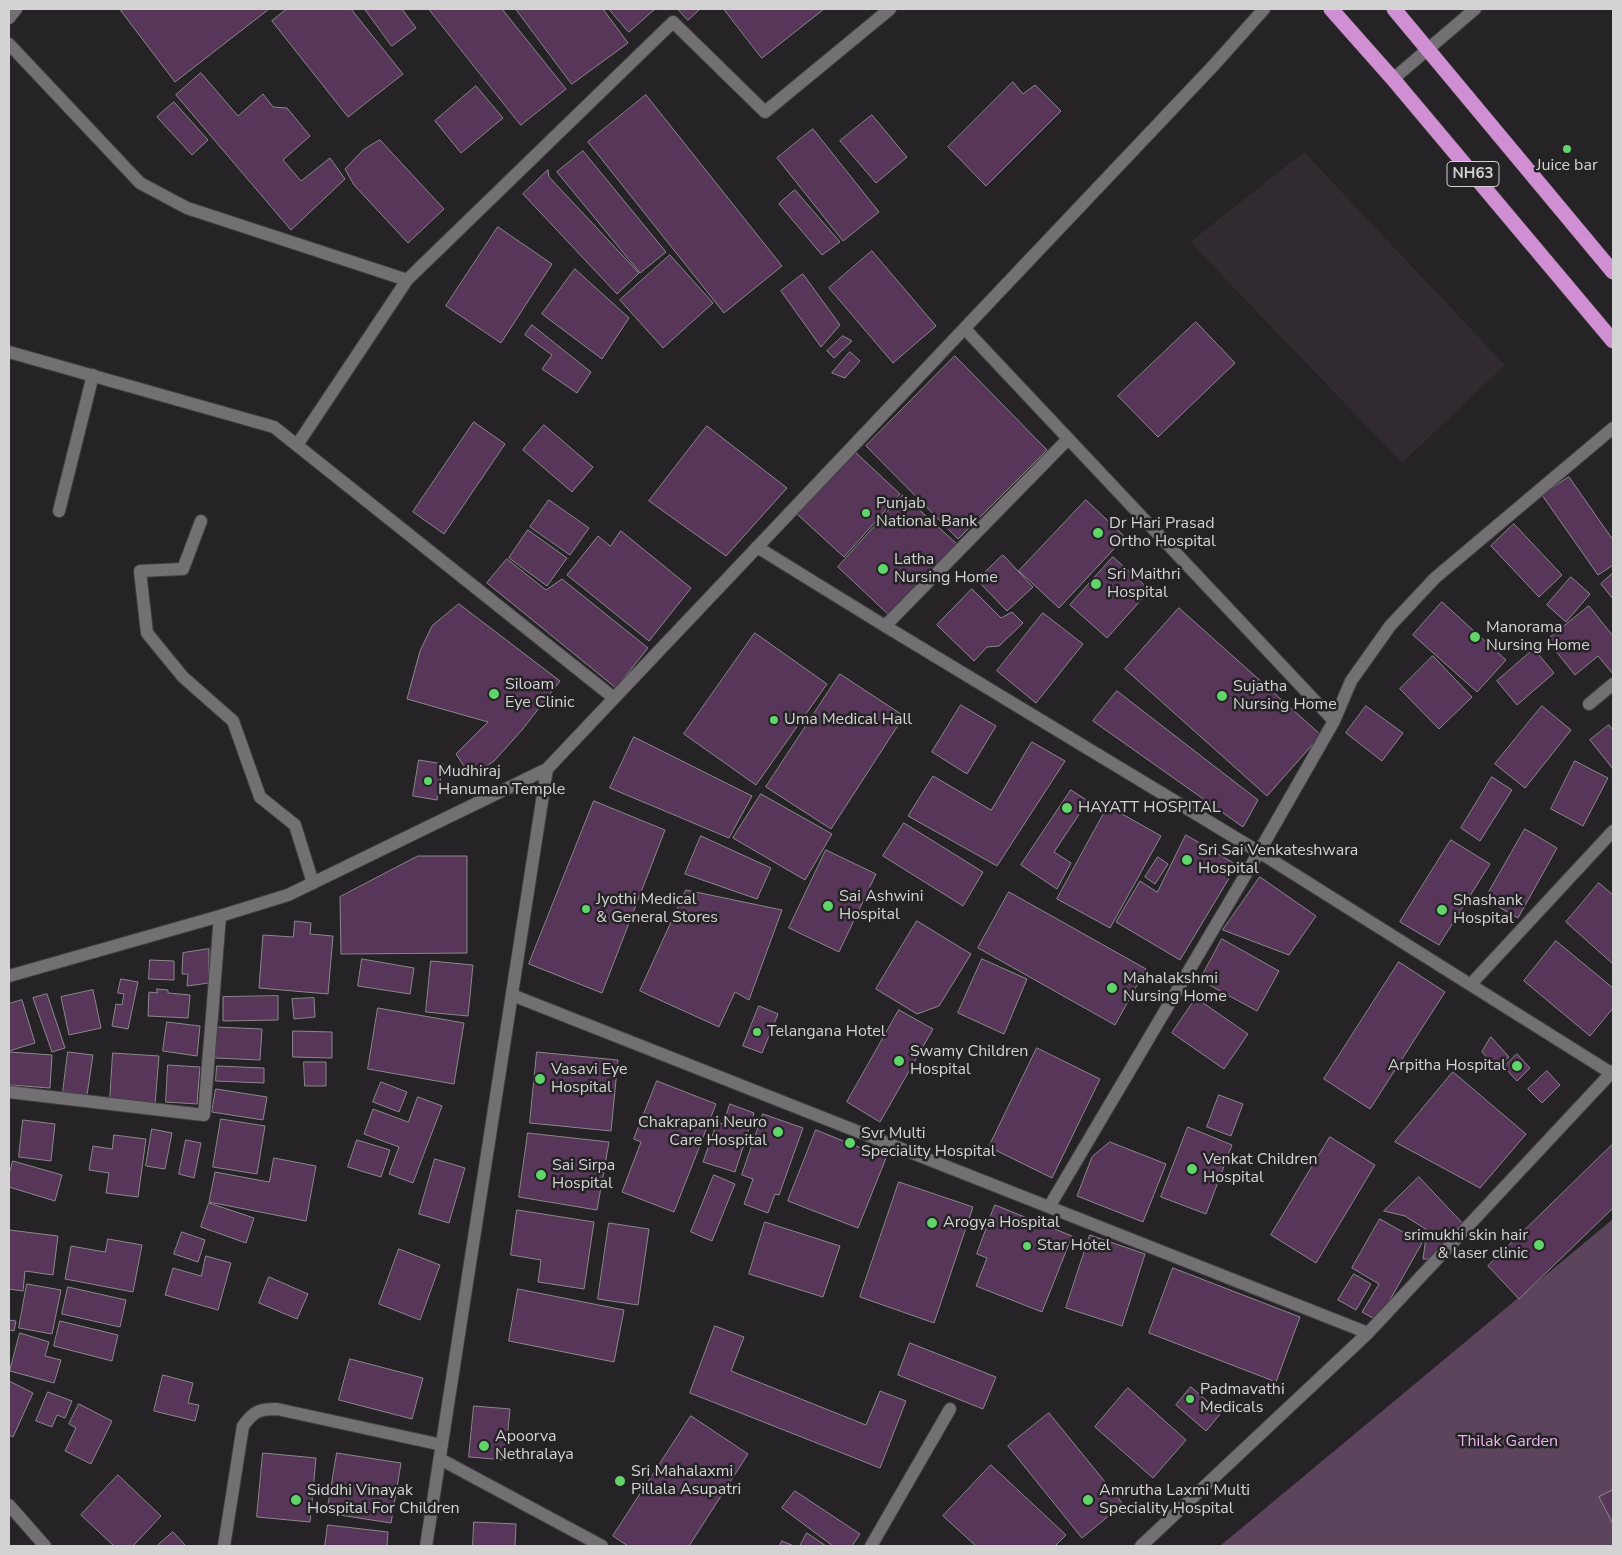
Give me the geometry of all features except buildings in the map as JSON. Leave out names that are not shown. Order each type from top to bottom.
[{"type":"highway","name":"NH63","points":[[1331,9],[1393,79],[1613,341]]},
{"type":"highway","name":"NH63","points":[[1394,9],[1613,272]]},
{"type":"street","points":[[9,18],[16,9]]},
{"type":"street","points":[[297,444],[406,280],[673,22],[765,112],[890,9]]},
{"type":"street","points":[[9,976],[288,895],[547,769],[1214,66],[1264,9]]},
{"type":"street","points":[[1393,79],[1475,9]]},
{"type":"street","points":[[9,44],[140,183],[187,208],[406,280]]},
{"type":"street","points":[[964,329],[1334,721]]},
{"type":"street","points":[[9,352],[274,427],[614,698]]},
{"type":"street","points":[[59,511],[93,375]]},
{"type":"street","points":[[1049,1207],[1259,852],[1334,721],[1351,681],[1390,626],[1435,578],[1613,428]]},
{"type":"street","points":[[885,626],[1068,439]]},
{"type":"street","points":[[200,521],[183,569],[140,571],[147,633],[182,677],[233,721],[260,797],[295,825],[313,883]]},
{"type":"street","points":[[757,547],[1259,852],[1612,1072],[1368,1333],[1141,1546]]},
{"type":"street","points":[[1589,704],[1613,684]]},
{"type":"street","points":[[426,1546],[547,769]]},
{"type":"street","points":[[1471,984],[1613,831]]},
{"type":"street","points":[[9,1092],[204,1115],[220,916]]},
{"type":"street","points":[[512,995],[1368,1333]]},
{"type":"street","points":[[224,1546],[243,1426],[251,1415],[262,1409],[277,1409],[442,1445]]},
{"type":"street","points":[[871,1546],[950,1409]]},
{"type":"street","points":[[440,1459],[602,1546]]},
{"type":"street","points":[[9,1505],[45,1546]]},
{"type":"shaded area","points":[[1304,152],[1505,365],[1402,463],[1190,242]]},
{"type":"green space","name":"Thilak Garden","points":[[1613,1219],[1613,1546],[1220,1546]]},
{"type":"place","name":"Juice bar","points":[[1567,149]]},
{"type":"place","name":"Punjab National Bank","points":[[866,513]]},
{"type":"place","name":"Dr Hari Prasad Ortho Hospital","points":[[1098,533]]},
{"type":"place","name":"Latha Nursing Home","points":[[883,569]]},
{"type":"place","name":"Sri Maithri Hospital","points":[[1096,584]]},
{"type":"place","name":"Manorama Nursing Home","points":[[1475,637]]},
{"type":"place","name":"Siloam Eye Clinic","points":[[494,694]]},
{"type":"place","name":"Sujatha Nursing Home","points":[[1222,696]]},
{"type":"place","name":"Uma Medical Hall","points":[[774,720]]},
{"type":"place","name":"Mudhiraj Hanuman Temple","points":[[428,781]]},
{"type":"place","name":"HAYATT HOSPITAL","points":[[1067,808]]},
{"type":"place","name":"Sri Sai Venkateshwara Hospital","points":[[1187,860]]},
{"type":"place","name":"Sai Ashwini Hospital","points":[[828,906]]},
{"type":"place","name":"Jyothi Medical & General Stores","points":[[586,909]]},
{"type":"place","name":"Shashank Hospital","points":[[1442,910]]},
{"type":"place","name":"Mahalakshmi Nursing Home","points":[[1112,988]]},
{"type":"place","name":"Telangana Hotel","points":[[757,1032]]},
{"type":"place","name":"Swamy Children Hospital","points":[[899,1061]]},
{"type":"place","name":"Arpitha Hospital","points":[[1517,1066]]},
{"type":"place","name":"Vasavi Eye Hospital","points":[[540,1079]]},
{"type":"place","name":"Chakrapani Neuro Care Hospital","points":[[778,1132]]},
{"type":"place","name":"Svr Multi Speciality Hospital","points":[[850,1143]]},
{"type":"place","name":"Venkat Children Hospital","points":[[1192,1169]]},
{"type":"place","name":"Sai Sirpa Hospital","points":[[541,1175]]},
{"type":"place","name":"Arogya Hospital","points":[[932,1223]]},
{"type":"place","name":"srimukhi skin hair & laser clinic","points":[[1539,1245]]},
{"type":"place","name":"Star Hotel","points":[[1027,1246]]},
{"type":"place","name":"Padmavathi Medicals","points":[[1190,1399]]},
{"type":"place","name":"Apoorva Nethralaya","points":[[484,1446]]},
{"type":"place","name":"Sri Mahalaxmi Pillala Asupatri","points":[[620,1481]]},
{"type":"place","name":"Siddhi Vinayak Hospital For Children","points":[[296,1500]]},
{"type":"place","name":"Amrutha Laxmi Multi Speciality Hospital","points":[[1088,1500]]}]
